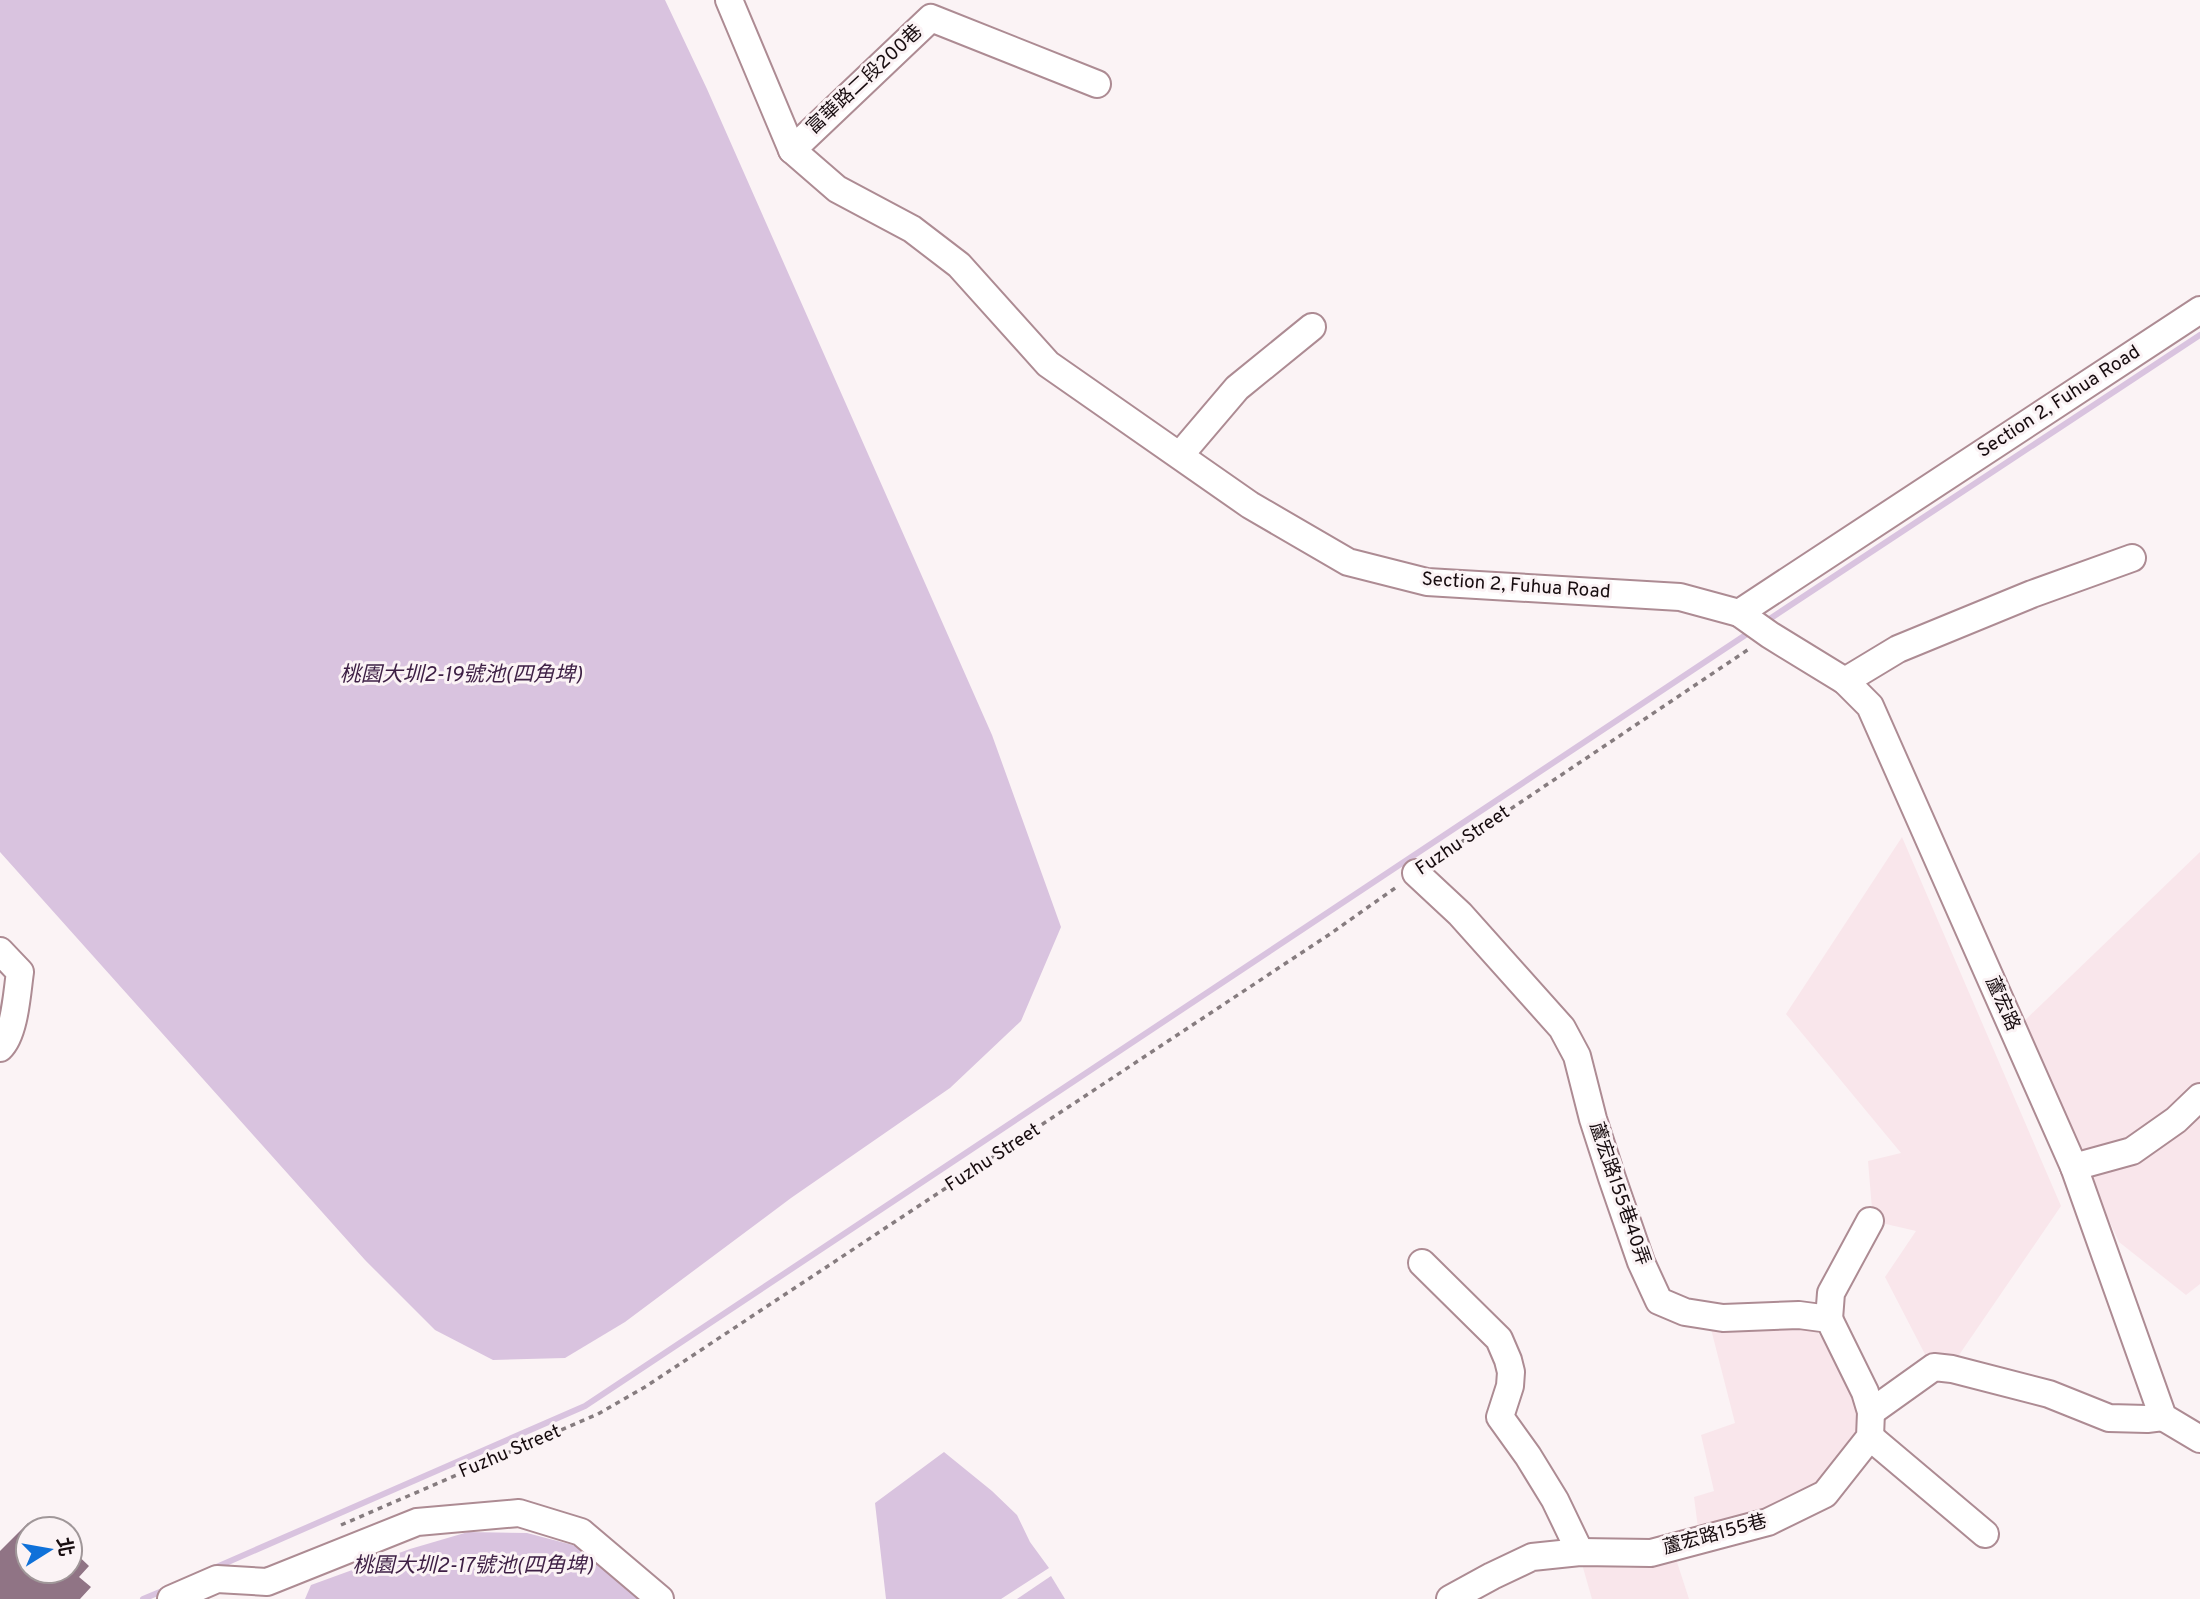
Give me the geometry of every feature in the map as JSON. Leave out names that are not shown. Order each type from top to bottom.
[{"type":"street","name":"Section 2, Fuhua Road","points":[[729,0],[792,150],[836,189],[912,229],[959,265],[1048,364],[1250,505],[1348,562],[1427,582],[1680,597],[1757,625],[2200,310]]},
{"type":"street","name":"富華路二段200巷","points":[[792,150],[931,18],[1097,84]]},
{"type":"street","points":[[1180,455],[1237,388],[1312,327]]},
{"type":"street","points":[[1845,681],[1898,649],[2032,594],[2132,558]]},
{"type":"street","name":"蘆宏路","points":[[1757,625],[1845,681],[1870,706],[2074,1167],[2163,1417]]},
{"type":"street","name":"蘆宏路155巷40弄","points":[[1416,873],[1461,914],[1562,1028],[1577,1056],[1612,1178],[1641,1262],[1658,1301],[1685,1312],[1723,1318],[1799,1315],[1829,1319]]},
{"type":"street","points":[[0,951],[20,972],[16,1005],[6,1042],[0,1048]]},
{"type":"street","points":[[2074,1167],[2133,1151],[2176,1120],[2200,1097]]},
{"type":"street","points":[[1870,1221],[1831,1293],[1829,1319],[1865,1392],[1870,1424],[1984,1534]]},
{"type":"street","points":[[1422,1263],[1499,1339],[1511,1372],[1510,1386],[1500,1417],[1555,1500],[1580,1552]]},
{"type":"street","name":"蘆宏路155巷","points":[[1450,1599],[1532,1557],[1580,1552],[1651,1553],[1768,1522],[1825,1494],[1870,1424],[1934,1367],[1952,1368],[2049,1394],[2109,1418],[2163,1417]]},
{"type":"street","points":[[2163,1417],[2200,1439]]},
{"type":"street","points":[[171,1599],[217,1578],[267,1582],[417,1522],[519,1513],[581,1532],[660,1599]]},
{"type":"path","name":"Fuzhu Street","points":[[341,1525],[598,1414],[645,1387],[1297,956],[1416,873],[1757,625]]},
{"type":"shaded area","points":[[1902,837],[2061,1206],[1957,1358],[1929,1362],[1885,1277],[1916,1231],[1873,1221],[1868,1161],[1901,1153],[1786,1014]]},
{"type":"shaded area","points":[[2200,852],[2200,1284],[2186,1295],[2119,1242],[2019,1026]]},
{"type":"shaded area","points":[[1794,1324],[1816,1330],[1857,1387],[1868,1416],[1856,1447],[1799,1502],[1698,1528],[1694,1497],[1714,1491],[1701,1435],[1735,1423],[1711,1329]]},
{"type":"shaded area","points":[[1676,1559],[1689,1599],[1592,1599],[1582,1564],[1629,1568]]},
{"type":"water","name":"桃園大圳2-19號池(四角埤)","points":[[0,0],[665,0],[707,89],[992,735],[1061,927],[1021,1021],[950,1088],[791,1198],[625,1322],[565,1358],[493,1360],[435,1330],[365,1260],[0,852]]},
{"type":"water","points":[[944,1452],[1017,1515],[1030,1542],[1049,1568],[1001,1599],[886,1599],[875,1503]]},
{"type":"water","name":"桃園大圳2-17號池(四角埤)","points":[[468,1532],[527,1533],[584,1548],[641,1599],[305,1599],[311,1585],[410,1549]]},
{"type":"water","points":[[1051,1576],[1065,1599],[1017,1599]]},
{"type":"building","points":[[14,1537],[14,1585],[84,1585],[84,1581],[91,1587],[80,1599],[0,1599],[0,1551]]},
{"type":"waterway","points":[[1765,622],[2200,335]]},
{"type":"waterway","points":[[212,1569],[585,1406],[1753,630]]},
{"type":"waterway","points":[[143,1599],[167,1589]]}]
